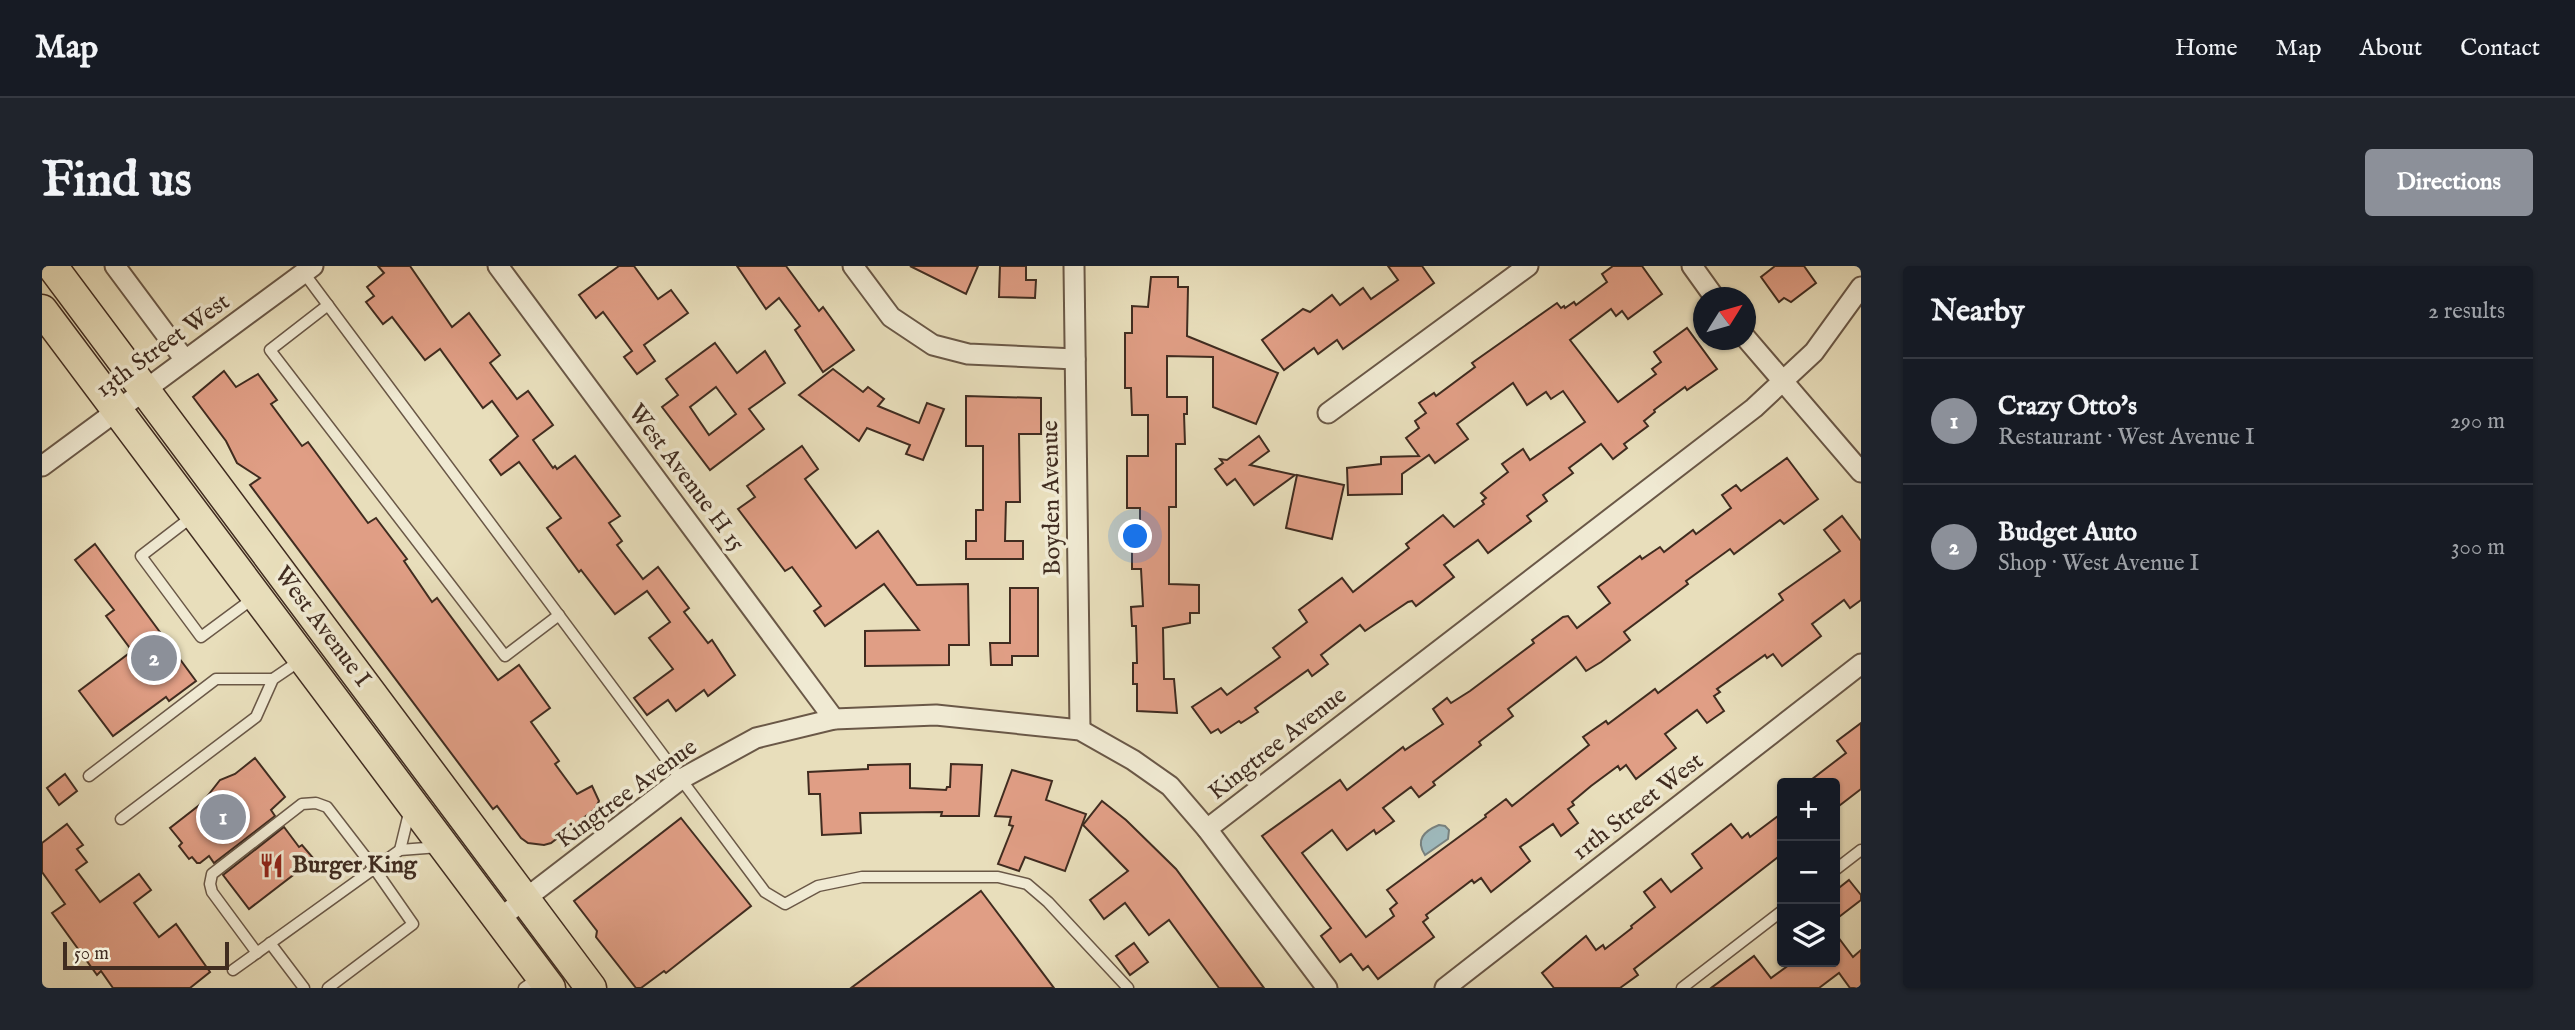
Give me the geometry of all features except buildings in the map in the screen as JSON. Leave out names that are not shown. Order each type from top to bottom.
[{"type":"main road","name":"West Avenue I","points":[[52,266],[591,988]]},
{"type":"main road","name":"West Avenue I","points":[[49,323],[117,409],[445,846],[499,919],[538,984]]},
{"type":"main road","points":[[304,657],[334,678],[389,751],[429,771]]},
{"type":"street","points":[[115,266],[185,360]]},
{"type":"street","name":"West Avenue H 15","points":[[498,266],[834,719]]},
{"type":"street","points":[[853,266],[891,317],[933,345],[968,354],[1075,359]]},
{"type":"street","name":"Boyden Avenue","points":[[1074,266],[1080,730]]},
{"type":"street","points":[[1328,413],[1528,266]]},
{"type":"street","points":[[1692,266],[1707,287]]},
{"type":"street","name":"13th Street West","points":[[42,466],[309,269]]},
{"type":"street","name":"Kingtree Avenue","points":[[499,919],[681,779],[756,738],[834,719],[936,715],[1080,730],[1133,760],[1170,786],[1207,829],[1754,408],[1814,352],[1861,288]]},
{"type":"street","points":[[1756,350],[1861,472]]},
{"type":"street","name":"11th Street West","points":[[1445,988],[1861,664]]},
{"type":"street","points":[[1207,829],[1327,988]]},
{"type":"lane","points":[[309,269],[328,304],[765,892],[785,904],[818,887],[862,877],[998,877],[1027,884],[1048,902],[1128,988]]},
{"type":"lane","points":[[328,304],[270,350],[505,656],[559,615]]},
{"type":"lane","points":[[196,514],[141,556],[201,637],[257,595]]},
{"type":"lane","points":[[121,818],[256,718],[273,679],[304,657]]},
{"type":"lane","points":[[89,776],[216,679],[273,679]]},
{"type":"lane","points":[[400,849],[412,802]]},
{"type":"lane","points":[[257,953],[212,892],[212,874],[302,804],[316,803],[327,807],[413,924],[328,988]]},
{"type":"lane","points":[[233,970],[400,849],[445,846]]},
{"type":"lane","points":[[1840,866],[1861,850]]},
{"type":"lane","points":[[1682,988],[1777,915]]},
{"type":"lane","points":[[270,943],[304,988]]},
{"type":"water","points":[[1439,825],[1449,830],[1448,839],[1425,855],[1421,840],[1429,830]]},
{"type":"place","name":"Budget Auto","points":[[154,658]]},
{"type":"place","name":"Crazy Otto's","points":[[223,817]]},
{"type":"place","name":"Burger King","points":[[272,865]]}]
